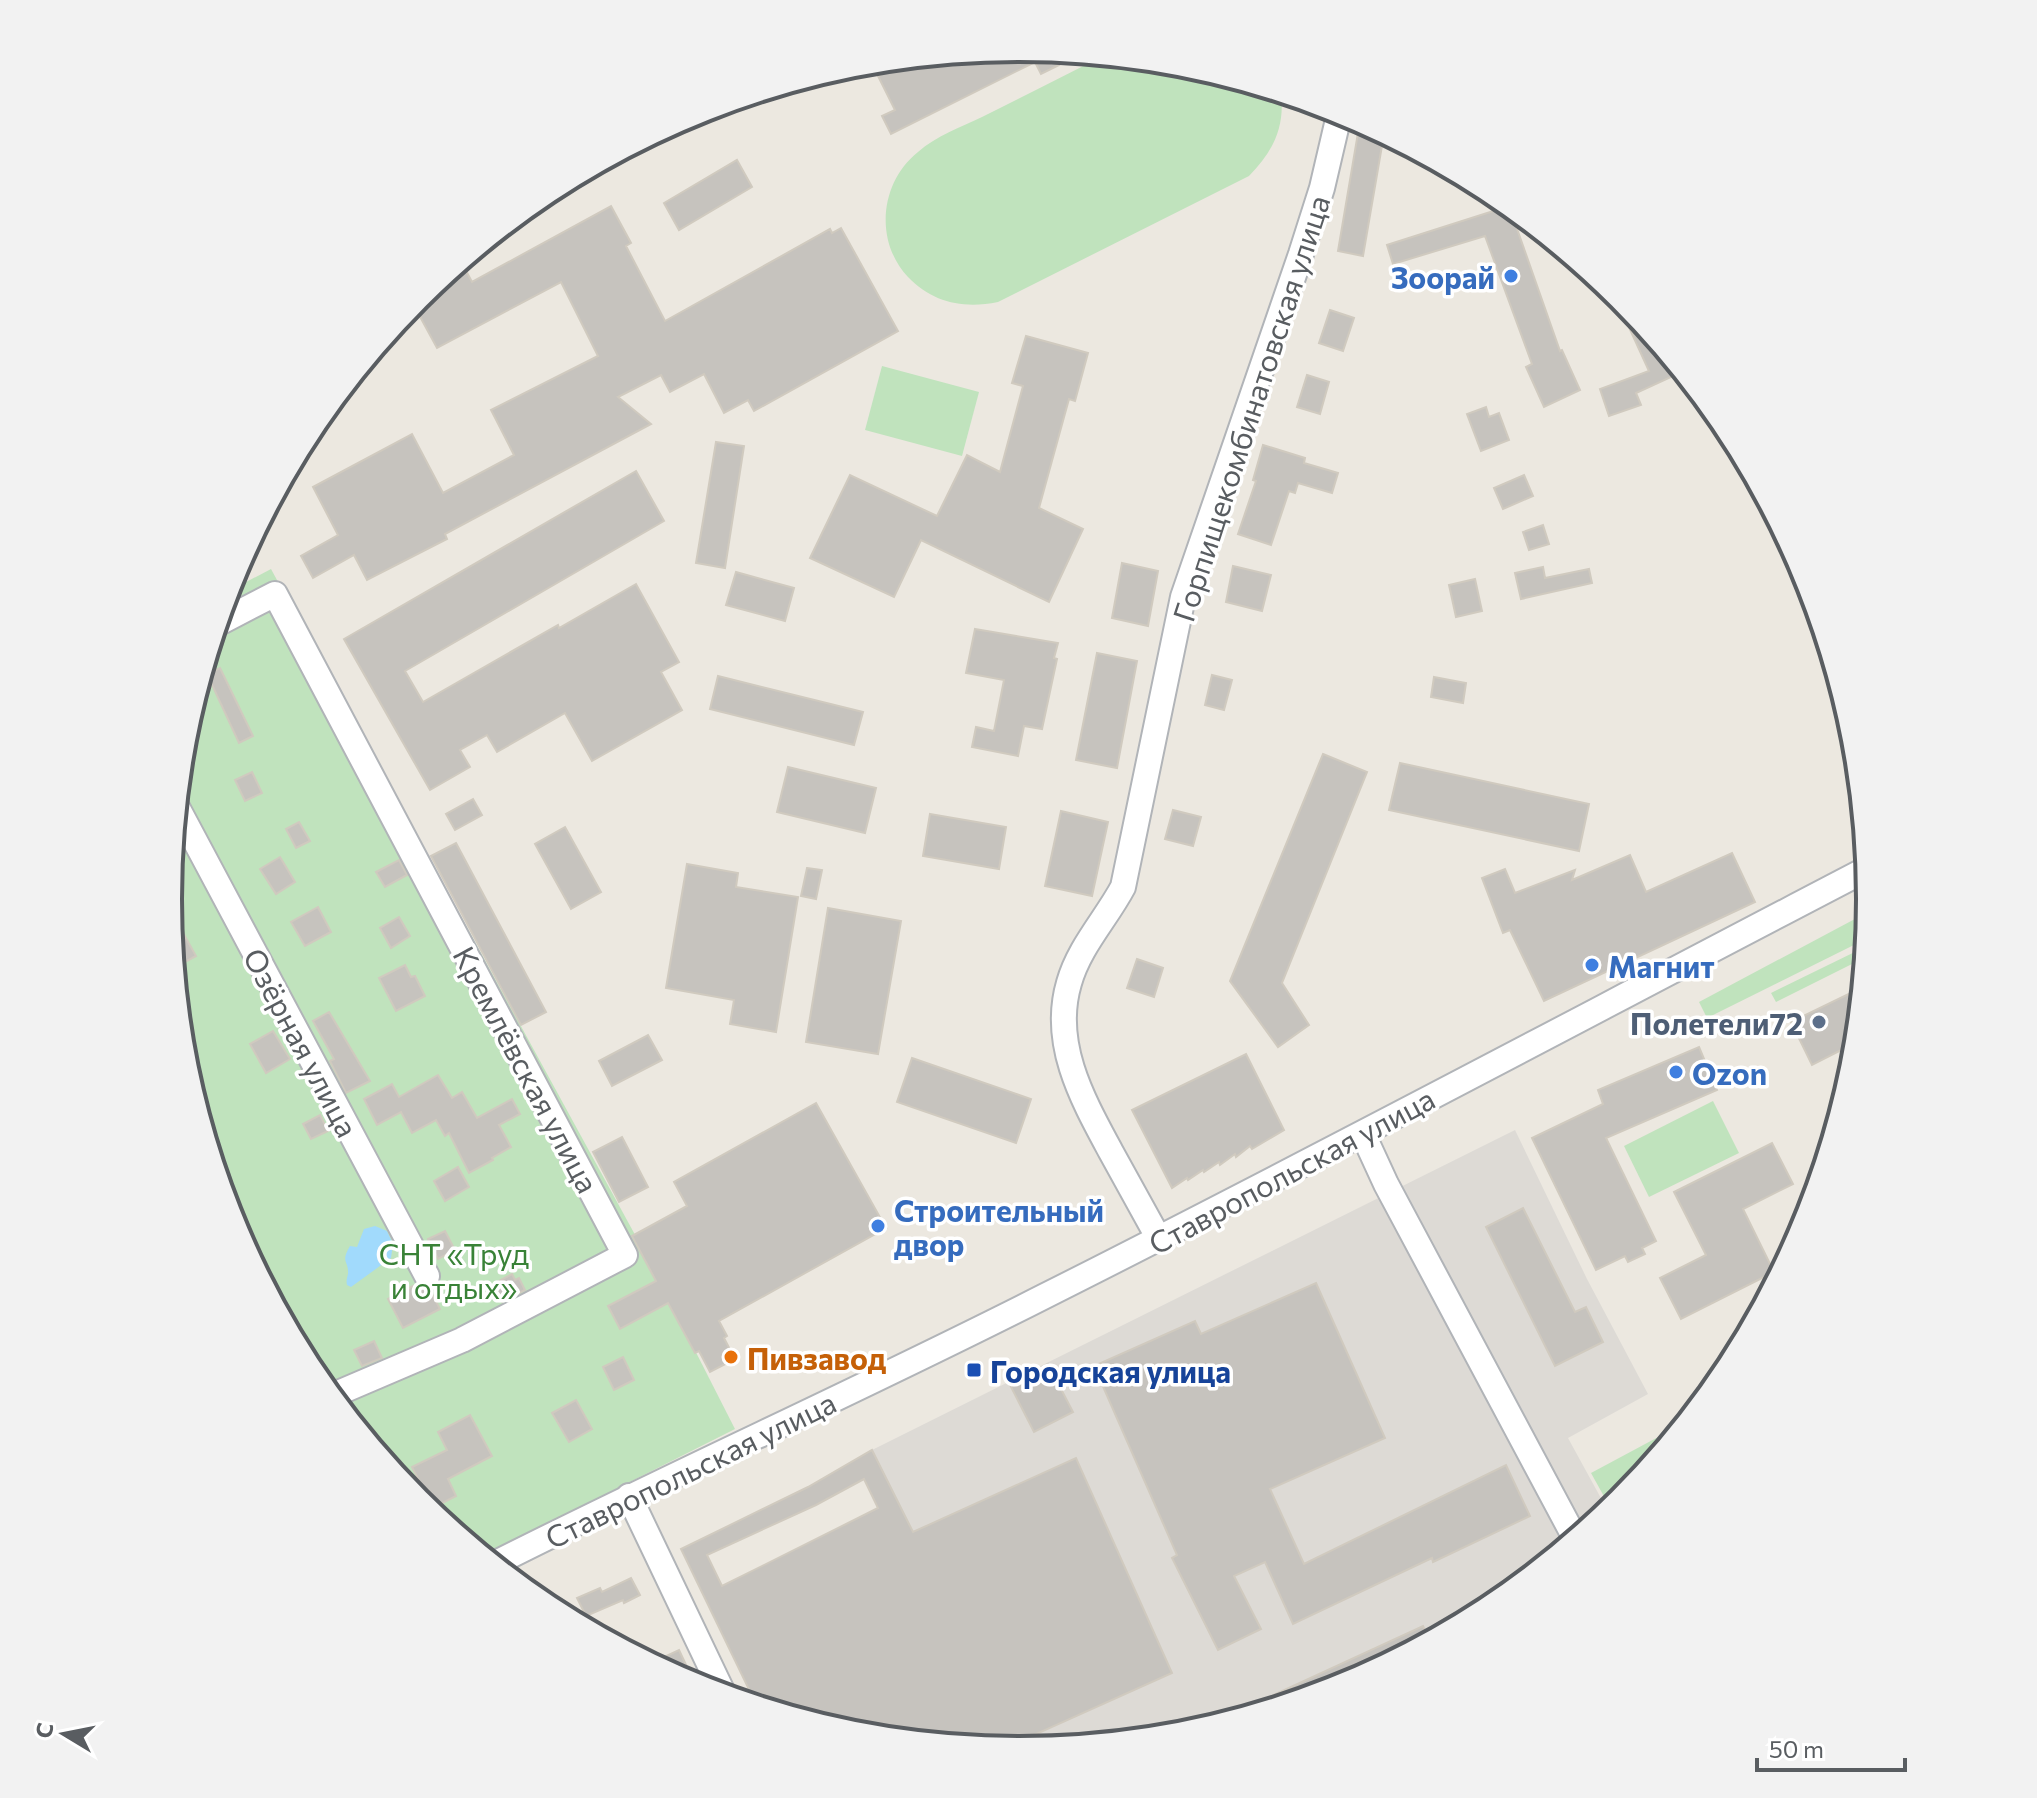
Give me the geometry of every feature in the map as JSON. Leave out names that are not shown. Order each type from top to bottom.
[{"type":"street","name":"Горпищекомбинатовская улица","points":[[1159,1239],[1081,1097],[1067,1052],[1063,1024],[1065,1004],[1069,982],[1086,944],[1111,911],[1123,887],[1183,597],[1305,241],[1322,188],[1337,125]]},
{"type":"street","name":"Кремлёвская улица","points":[[231,617],[275,594],[625,1255],[462,1340],[342,1391]]},
{"type":"street","name":"Озёрная улица","points":[[185,823],[427,1276]]},
{"type":"street","name":"Ставропольская улица","points":[[504,1559],[629,1496],[866,1385],[1159,1239],[1855,875]]},
{"type":"street","points":[[1363,1134],[1386,1184],[1570,1528]]},
{"type":"street","points":[[629,1496],[716,1679]]},
{"type":"shaded area","points":[[1515,1130],[1587,1279],[1648,1394],[1568,1438],[1601,1499],[1528,1563],[1437,1624],[1389,1650],[1288,1692],[1182,1720],[1073,1734],[1013,1736],[872,1450]]},
{"type":"green space","points":[[1085,65],[1182,78],[1282,106],[1276,138],[1265,158],[1249,176],[998,302],[973,305],[950,302],[918,286],[897,263],[886,230],[889,195],[905,165],[925,146]]},
{"type":"green space","points":[[882,366],[979,392],[962,456],[865,430]]},
{"type":"green space","name":"СНТ «Труд и отдых»","points":[[271,569],[651,1264],[735,1429],[494,1550],[427,1491],[389,1451],[354,1409],[323,1364],[268,1269],[245,1219],[210,1116],[189,1008],[183,954],[183,844],[198,736],[210,682],[243,583]]},
{"type":"green space","points":[[1855,919],[1854,945],[1707,1018],[1699,1002]]},
{"type":"green space","points":[[1854,952],[1853,964],[1776,1002],[1771,993]]},
{"type":"green space","points":[[1713,1101],[1739,1153],[1649,1197],[1624,1146]]},
{"type":"green space","points":[[1661,1436],[1604,1496],[1591,1473]]},
{"type":"water","points":[[375,1226],[387,1231],[393,1244],[391,1258],[351,1287],[347,1285],[347,1252],[350,1246],[357,1247],[364,1229]]},
{"type":"building","points":[[1034,63],[891,134],[882,116],[895,110],[878,76],[909,69],[964,64]]},
{"type":"building","points":[[1035,63],[1058,63],[1059,65],[1041,74]]},
{"type":"building","points":[[1358,134],[1382,145],[1363,256],[1338,251]]},
{"type":"building","points":[[737,160],[752,187],[679,230],[664,203]]},
{"type":"building","points":[[611,206],[631,243],[626,246],[665,321],[830,229],[832,233],[841,228],[898,331],[754,411],[748,400],[724,413],[704,374],[670,392],[661,375],[618,397],[651,424],[445,534],[447,539],[367,580],[354,555],[313,578],[301,556],[338,535],[313,487],[412,434],[443,493],[514,455],[491,410],[598,356],[561,282],[437,348],[419,315],[466,271],[472,282]]},
{"type":"building","points":[[1494,211],[1516,226],[1560,351],[1580,390],[1544,407],[1526,367],[1532,364],[1485,236],[1393,264],[1387,245]]},
{"type":"building","points":[[1330,310],[1354,318],[1343,351],[1319,343]]},
{"type":"building","points":[[1629,327],[1672,376],[1636,393],[1641,405],[1609,416],[1600,389],[1649,371]]},
{"type":"building","points":[[1026,336],[1088,353],[1075,401],[1069,399],[1039,508],[1083,529],[1049,602],[921,540],[894,597],[810,558],[850,475],[937,516],[967,455],[1000,472],[1023,386],[1012,383]]},
{"type":"building","points":[[1307,375],[1329,382],[1320,414],[1297,407]]},
{"type":"building","points":[[1486,407],[1489,417],[1499,413],[1509,440],[1481,451],[1467,414]]},
{"type":"building","points":[[716,442],[744,446],[725,568],[696,563]]},
{"type":"building","points":[[1263,445],[1305,458],[1304,463],[1338,473],[1332,493],[1298,483],[1295,493],[1289,491],[1271,545],[1238,534],[1256,481],[1253,480]]},
{"type":"building","points":[[636,471],[664,521],[405,671],[423,702],[636,584],[679,662],[661,672],[682,710],[592,761],[565,713],[497,752],[487,735],[460,750],[470,767],[430,790],[344,639]]},
{"type":"building","points":[[1524,475],[1533,496],[1503,509],[1494,488]]},
{"type":"building","points":[[1543,525],[1549,544],[1529,550],[1523,532]]},
{"type":"building","points":[[1122,563],[1158,571],[1148,626],[1112,618]]},
{"type":"building","points":[[1233,566],[1271,575],[1262,611],[1226,602]]},
{"type":"building","points":[[1543,567],[1545,578],[1589,569],[1592,583],[1521,599],[1515,573]]},
{"type":"building","points":[[736,572],[794,588],[785,621],[726,605]]},
{"type":"building","points":[[1475,579],[1482,611],[1456,617],[1449,585]]},
{"type":"building","points":[[975,629],[1058,643],[1042,729],[1024,726],[1018,756],[972,747],[976,727],[994,731],[1004,680],[966,673]]},
{"type":"building","points":[[1097,653],[1137,661],[1117,768],[1076,760]]},
{"type":"building","points":[[220,668],[253,736],[239,743],[210,681],[213,671]]},
{"type":"building","points":[[1212,675],[1232,680],[1224,710],[1205,705]]},
{"type":"building","points":[[718,676],[863,712],[854,745],[710,709]]},
{"type":"building","points":[[1434,677],[1466,683],[1463,703],[1431,697]]},
{"type":"building","points":[[1323,754],[1367,772],[1282,983],[1309,1025],[1278,1047],[1230,981]]},
{"type":"building","points":[[1400,763],[1589,804],[1579,851],[1389,810]]},
{"type":"building","points":[[788,767],[876,788],[865,833],[777,812]]},
{"type":"building","points":[[252,772],[262,793],[245,801],[235,780]]},
{"type":"building","points":[[473,799],[482,815],[455,830],[446,814]]},
{"type":"building","points":[[1173,810],[1201,817],[1193,846],[1165,839]]},
{"type":"building","points":[[1061,811],[1108,822],[1092,896],[1045,886]]},
{"type":"building","points":[[930,814],[1006,827],[999,869],[923,856]]},
{"type":"building","points":[[299,822],[310,841],[296,848],[286,829]]},
{"type":"building","points":[[565,827],[601,892],[571,909],[535,844]]},
{"type":"building","points":[[456,843],[546,1012],[521,1025],[431,856]]},
{"type":"building","points":[[1732,853],[1755,902],[1544,1001],[1510,930],[1503,933],[1482,878],[1505,869],[1515,893],[1575,870],[1572,880],[1630,855],[1646,892]]},
{"type":"building","points":[[280,857],[295,882],[276,894],[260,869]]},
{"type":"building","points":[[399,860],[407,875],[385,887],[376,872]]},
{"type":"building","points":[[687,864],[738,873],[736,887],[798,897],[776,1032],[730,1024],[734,1000],[666,988]]},
{"type":"building","points":[[807,868],[822,870],[816,899],[801,896]]},
{"type":"building","points":[[318,907],[331,932],[305,946],[291,922]]},
{"type":"building","points":[[828,908],[901,921],[878,1054],[806,1042]]},
{"type":"building","points":[[399,917],[410,936],[391,948],[380,928]]},
{"type":"building","points":[[183,932],[196,956],[184,963]]},
{"type":"building","points":[[1137,959],[1163,968],[1154,997],[1127,988]]},
{"type":"building","points":[[405,965],[411,977],[415,976],[425,996],[396,1011],[379,978]]},
{"type":"building","points":[[1850,994],[1841,1050],[1812,1065],[1791,1022]]},
{"type":"building","points":[[329,1012],[370,1081],[346,1093],[330,1061],[334,1059],[313,1021]]},
{"type":"building","points":[[273,1031],[290,1059],[266,1073],[250,1044]]},
{"type":"building","points":[[648,1035],[662,1060],[612,1086],[599,1061]]},
{"type":"building","points":[[1699,1047],[1717,1090],[1606,1138],[1656,1241],[1642,1248],[1645,1254],[1628,1262],[1625,1256],[1596,1270],[1532,1138],[1603,1104],[1598,1090]]},
{"type":"building","points":[[1246,1054],[1284,1130],[1172,1188],[1132,1110]]},
{"type":"building","points":[[912,1058],[1031,1099],[1016,1143],[897,1102]]},
{"type":"building","points":[[438,1075],[452,1098],[462,1092],[477,1118],[512,1099],[520,1114],[499,1125],[511,1147],[469,1173],[449,1133],[445,1136],[436,1120],[412,1133],[401,1112],[377,1125],[364,1099],[392,1084],[399,1097]]},
{"type":"building","points":[[816,1103],[886,1228],[719,1321],[735,1359],[710,1372],[699,1351],[695,1353],[668,1303],[620,1329],[608,1306],[656,1281],[632,1236],[687,1206],[674,1182]]},
{"type":"building","points":[[320,1115],[328,1131],[311,1139],[303,1124]]},
{"type":"building","points":[[622,1137],[648,1187],[619,1202],[593,1152]]},
{"type":"building","points":[[1772,1143],[1793,1184],[1743,1209],[1771,1265],[1765,1277],[1681,1319],[1660,1278],[1706,1255],[1674,1192]]},
{"type":"building","points":[[458,1167],[469,1187],[445,1201],[434,1181]]},
{"type":"building","points":[[1523,1208],[1575,1312],[1586,1307],[1603,1342],[1555,1366],[1486,1227]]},
{"type":"building","points":[[445,1231],[455,1250],[438,1259],[428,1239]]},
{"type":"building","points":[[512,1274],[515,1280],[519,1278],[525,1290],[502,1302],[494,1288],[499,1285],[497,1282]]},
{"type":"building","points":[[1316,1283],[1385,1438],[1270,1489],[1304,1564],[1506,1465],[1530,1516],[1433,1562],[1432,1558],[1293,1624],[1265,1562],[1234,1576],[1261,1629],[1218,1650],[1172,1558],[1177,1555],[1094,1366],[1195,1321],[1201,1334]]},
{"type":"building","points":[[415,1285],[430,1290],[440,1309],[403,1328],[388,1299]]},
{"type":"building","points":[[374,1341],[382,1358],[362,1366],[354,1350]]},
{"type":"building","points":[[623,1357],[634,1380],[614,1390],[603,1367]]},
{"type":"building","points":[[1048,1364],[1073,1412],[1034,1432],[1009,1383]]},
{"type":"building","points":[[576,1400],[592,1429],[569,1442],[552,1413]]},
{"type":"building","points":[[470,1415],[492,1456],[448,1479],[456,1496],[441,1504],[421,1485],[412,1467],[447,1450],[438,1432]]},
{"type":"building","points":[[872,1450],[913,1532],[1076,1458],[1172,1673],[1033,1735],[909,1729],[802,1707],[750,1692],[681,1549],[808,1487]],"holes":[[[864,1479],[878,1508],[722,1586],[707,1555],[816,1505]]]},
{"type":"building","points":[[631,1578],[640,1595],[586,1615],[577,1598],[600,1588],[602,1592]]},
{"type":"building","points":[[1423,1626],[1425,1631],[1389,1650],[1268,1698]]},
{"type":"building","points":[[679,1650],[687,1667],[664,1657]]},
{"type":"place","name":"Зоорай","points":[[1511,276]]},
{"type":"place","name":"Магнит","points":[[1592,965]]},
{"type":"place","name":"Полетели72","points":[[1819,1022]]},
{"type":"place","name":"Ozon","points":[[1676,1072]]},
{"type":"place","name":"Строительный двор","points":[[878,1226]]},
{"type":"place","name":"Пивзавод","points":[[731,1357]]},
{"type":"place","name":"Городская улица","points":[[974,1370]]}]
